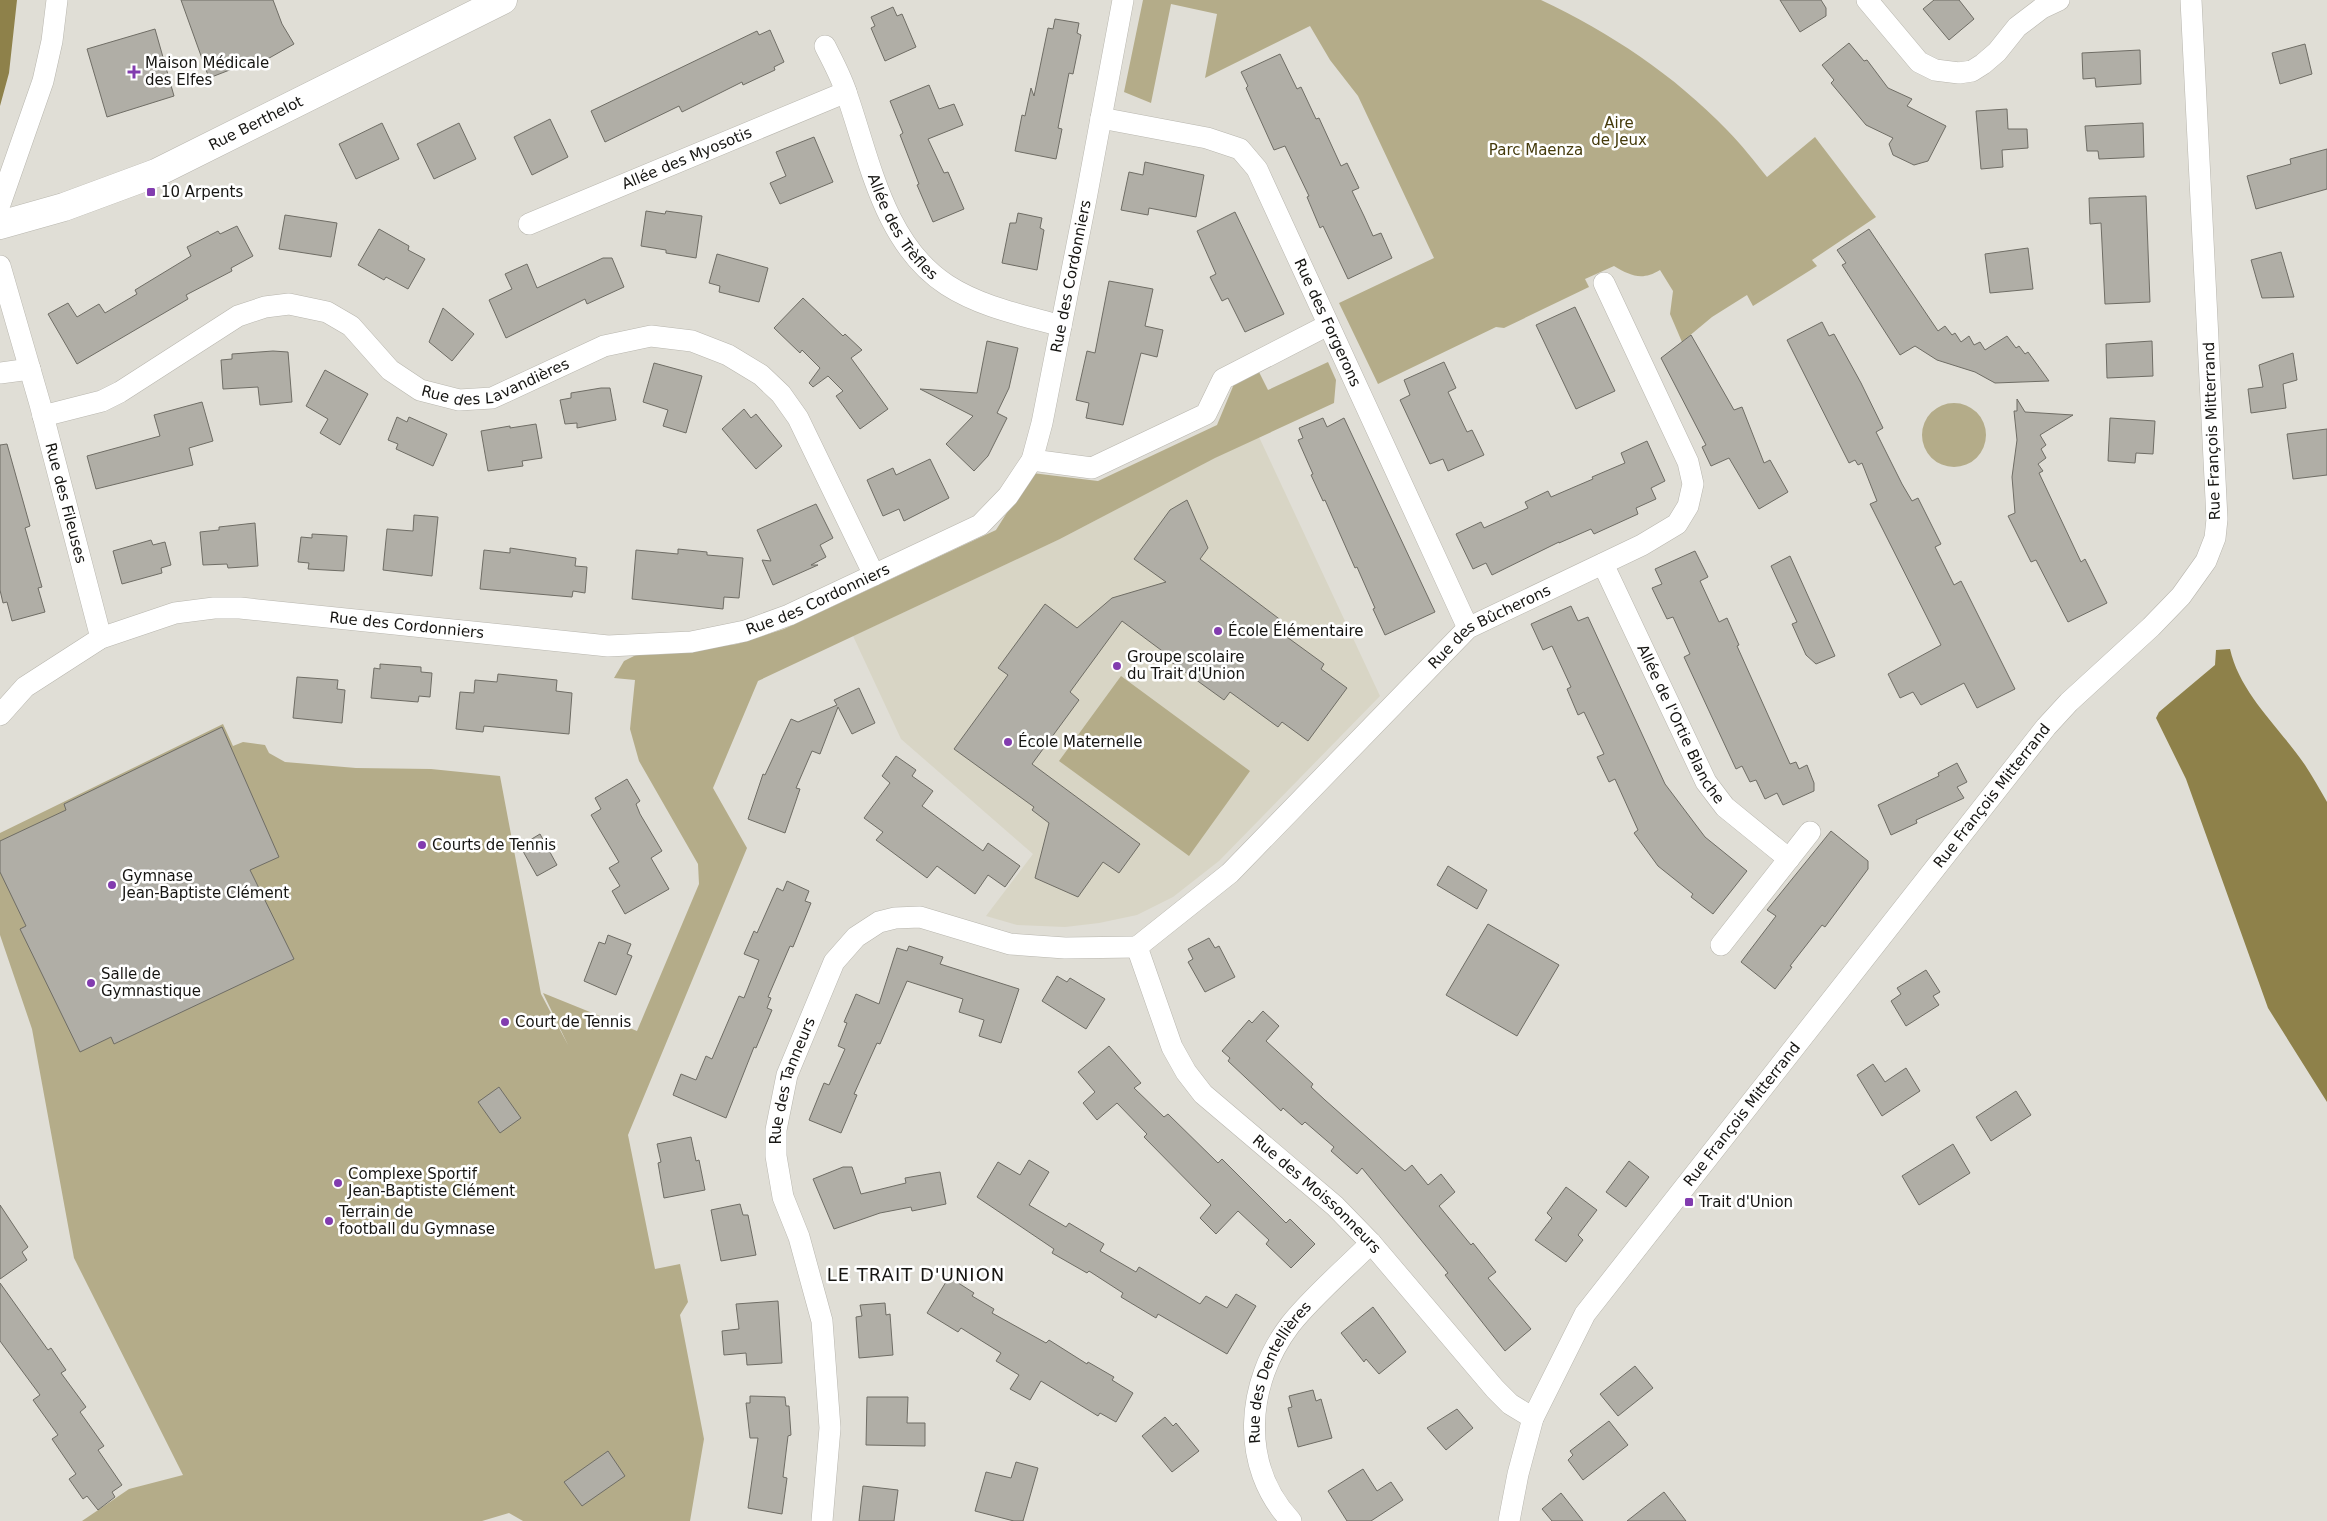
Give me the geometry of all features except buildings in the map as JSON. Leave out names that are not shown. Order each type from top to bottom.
[{"type":"street","points":[[0,204],[43,81],[57,0]]},
{"type":"street","name":"Rue Berthelot","points":[[0,225],[111,191],[164,169],[503,0]]},
{"type":"street","name":"Rue des Cordonniers","points":[[0,715],[25,687],[100,638],[175,613],[214,608],[240,608],[608,646],[691,642],[745,631],[789,615],[980,525],[1008,496],[1032,460],[1061,326],[1123,0]]},
{"type":"street","points":[[1868,0],[1919,62],[1935,70],[1959,73],[1972,71],[1983,64],[1997,52],[2017,27],[2042,8],[2059,0]]},
{"type":"street","name":"Rue François Mitterrand","points":[[1509,1521],[1518,1474],[1533,1418],[1585,1314],[2046,727],[2069,702],[2169,609],[2206,561],[2216,528],[2215,472],[2191,0]]},
{"type":"street","name":"Allée des Trèfles","points":[[825,46],[846,92],[884,204],[898,232],[916,258],[947,285],[985,304],[1061,326]]},
{"type":"street","name":"Allée des Myosotis","points":[[529,224],[846,92]]},
{"type":"street","name":"Rue des Forgerons","points":[[1101,118],[1208,138],[1240,149],[1257,169],[1468,628]]},
{"type":"street","name":"Rue des Fileuses","points":[[0,266],[43,416],[100,638]]},
{"type":"street","name":"Rue des Bûcherons","points":[[1137,947],[1230,873],[1468,628],[1642,545],[1677,524],[1688,506],[1693,484],[1688,462],[1604,283]]},
{"type":"street","name":"Rue des Lavandières","points":[[43,416],[102,401],[120,392],[238,316],[265,307],[289,304],[327,312],[351,326],[390,370],[420,390],[459,400],[492,398],[604,346],[651,336],[692,341],[728,354],[761,375],[781,394],[798,418],[874,575]]},
{"type":"street","points":[[1032,460],[1092,468],[1206,414],[1223,379],[1328,325]]},
{"type":"street","points":[[0,373],[30,369]]},
{"type":"street","name":"Allée de l'Ortie Blanche","points":[[1603,564],[1706,782],[1724,807],[1789,859]]},
{"type":"street","points":[[1722,945],[1810,832]]},
{"type":"street","name":"Rue des Tanneurs","points":[[822,1521],[830,1428],[822,1321],[799,1237],[783,1197],[776,1156],[776,1130],[787,1075],[834,962],[856,937],[879,922],[920,917],[1010,944],[1065,948],[1137,947]]},
{"type":"street","name":"Rue des Moissonneurs","points":[[1137,947],[1172,1047],[1186,1072],[1203,1094],[1335,1206],[1370,1243],[1495,1389],[1510,1404],[1533,1418]]},
{"type":"street","name":"Rue des Dentellières","points":[[1292,1521],[1268,1488],[1257,1460],[1255,1417],[1265,1370],[1275,1347],[1291,1324],[1370,1243]]},
{"type":"shaded area","points":[[0,0],[17,0],[9,73],[0,106]]},
{"type":"shaded area","name":"Groupe scolaire du Trait d'Union","points":[[1259,437],[1380,696],[1219,861],[1173,897],[1137,915],[1099,923],[1065,927],[1017,925],[986,916],[1033,854],[901,739],[853,636],[1062,538],[1216,457]]},
{"type":"shaded area","points":[[2230,649],[2242,681],[2305,765],[2327,802],[2327,1102],[2268,1008],[2186,779],[2156,718],[2159,712],[2215,665],[2216,650]]},
{"type":"green space","name":"Parc Maenza","points":[[1143,0],[1541,0],[1592,26],[1663,73],[1707,110],[1727,130],[1767,177],[1815,137],[1876,217],[1812,260],[1817,266],[1753,306],[1747,295],[1712,317],[1682,342],[1670,314],[1673,291],[1660,270],[1648,275],[1637,276],[1614,266],[1585,279],[1589,287],[1504,328],[1496,327],[1378,384],[1339,303],[1434,258],[1358,96],[1330,60],[1310,26],[1205,78],[1217,14],[1171,4],[1151,103],[1124,92]]},
{"type":"green space","name":"Complexe Sportif Jean-Baptiste Clément","points":[[1328,362],[1336,380],[1334,403],[1215,458],[1060,539],[758,681],[713,788],[747,848],[628,1135],[655,1269],[680,1264],[688,1302],[680,1315],[704,1439],[690,1521],[523,1521],[509,1513],[482,1521],[82,1521],[129,1489],[183,1475],[74,1258],[32,1029],[0,935],[0,833],[223,724],[233,746],[243,742],[265,745],[269,753],[285,762],[356,768],[431,769],[500,776],[541,994],[568,1045],[543,993],[637,1031],[699,884],[698,864],[639,761],[630,729],[635,680],[614,678],[624,661],[636,655],[666,654],[737,644],[784,629],[996,530],[1032,473],[1098,481],[1217,425],[1234,384],[1258,370],[1268,390]]},
{"type":"green space","points":[[1954,403],[1972,409],[1980,417],[1986,435],[1980,453],[1972,461],[1954,467],[1936,461],[1928,453],[1922,435],[1928,417],[1936,409]]},
{"type":"green space","points":[[1121,676],[1250,771],[1189,856],[1059,761]]},
{"type":"place","name":"Maison Médicale des Elfes","points":[[134,72]]},
{"type":"place","name":"10 Arpents","points":[[151,192]]},
{"type":"place","name":"École Élémentaire","points":[[1218,631]]},
{"type":"place","name":"Groupe scolaire du Trait d'Union","points":[[1117,666]]},
{"type":"place","name":"École Maternelle","points":[[1008,742]]},
{"type":"place","name":"Courts de Tennis","points":[[422,845]]},
{"type":"place","name":"Gymnase Jean-Baptiste Clément","points":[[112,885]]},
{"type":"place","name":"Salle de Gymnastique","points":[[91,983]]},
{"type":"place","name":"Court de Tennis","points":[[505,1022]]},
{"type":"place","name":"Complexe Sportif Jean-Baptiste Clément","points":[[338,1183]]},
{"type":"place","name":"Trait d'Union","points":[[1689,1202]]},
{"type":"place","name":"Terrain de football du Gymnase","points":[[329,1221]]},
{"type":"district","name":"LE TRAIT D'UNION","points":[[916,1274]]},
{"type":"park label","name":"Aire de Jeux","points":[[1619,132]]}]
